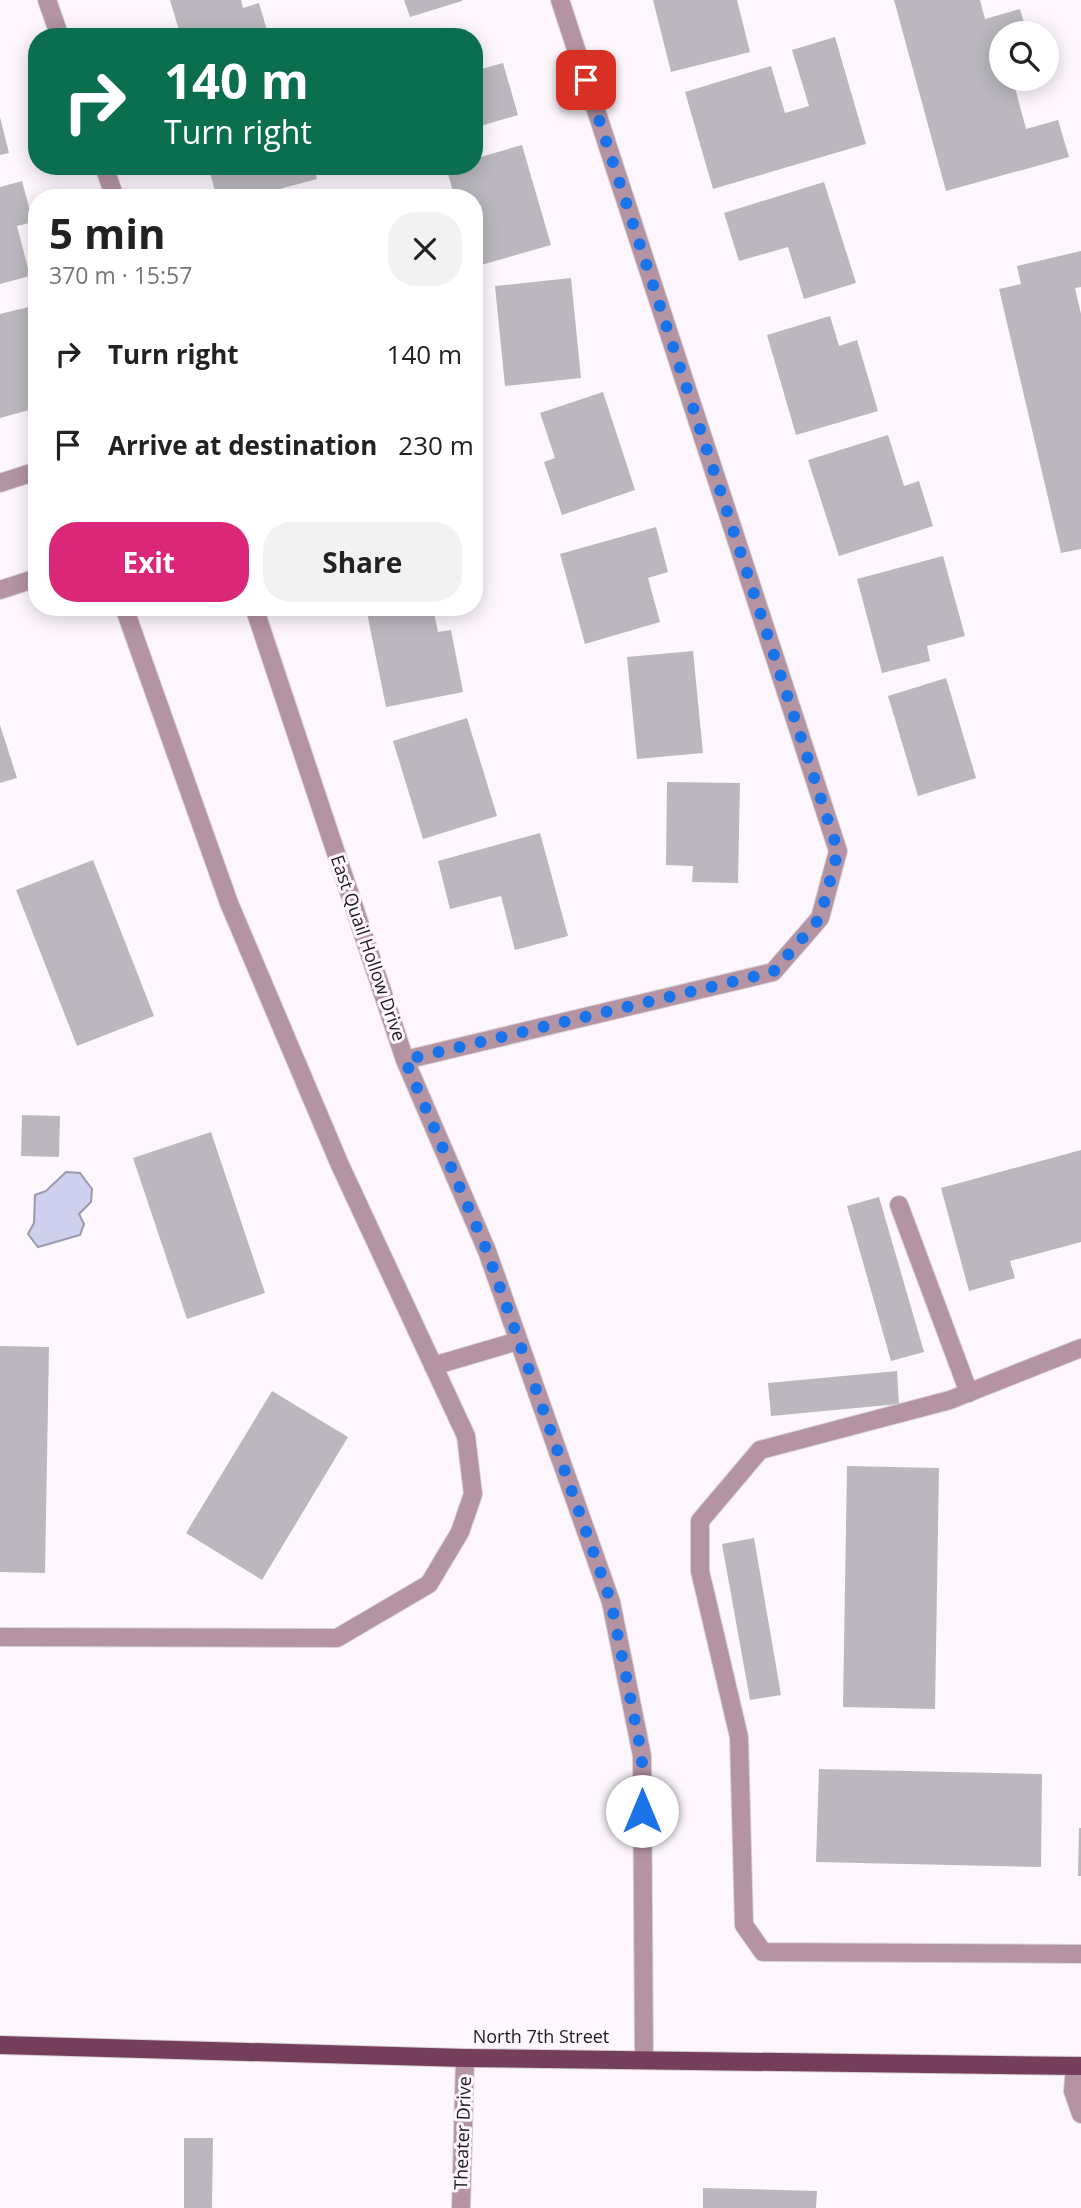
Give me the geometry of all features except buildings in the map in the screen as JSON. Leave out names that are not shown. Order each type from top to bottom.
[{"type":"main road","name":"North 7th Street","points":[[0,2045],[466,2058],[1078,2066]]},
{"type":"street","points":[[47,0],[57,28]]},
{"type":"street","points":[[405,1060],[773,972],[820,918],[838,851],[560,0]]},
{"type":"street","points":[[0,483],[28,474]]},
{"type":"street","points":[[0,590],[28,581]]},
{"type":"street","points":[[0,1637],[337,1637],[429,1584],[460,1532],[473,1494],[466,1436],[340,1165],[229,903],[127,616]]},
{"type":"street","name":"East Quail Hollow Drive","points":[[257,616],[405,1060],[487,1251],[611,1602],[642,1756],[644,2059]]},
{"type":"street","points":[[899,1205],[969,1393]]},
{"type":"street","points":[[433,1366],[518,1341]]},
{"type":"street","points":[[1081,1348],[969,1393],[760,1450],[700,1521],[700,1572],[738,1737],[744,1925],[763,1952],[1081,1954]]},
{"type":"street","name":"Theater Drive","points":[[461,2208],[466,2058]]},
{"type":"street","points":[[1078,2066],[1073,2091],[1081,2114]]},
{"type":"water","points":[[66,1172],[80,1173],[92,1189],[91,1202],[79,1214],[84,1224],[80,1235],[38,1247],[28,1234],[34,1223],[35,1195],[46,1191]]},
{"type":"route","points":[[586,80],[838,851],[820,918],[773,972],[405,1060],[487,1251],[611,1602],[642,1756],[642,1811]]}]
